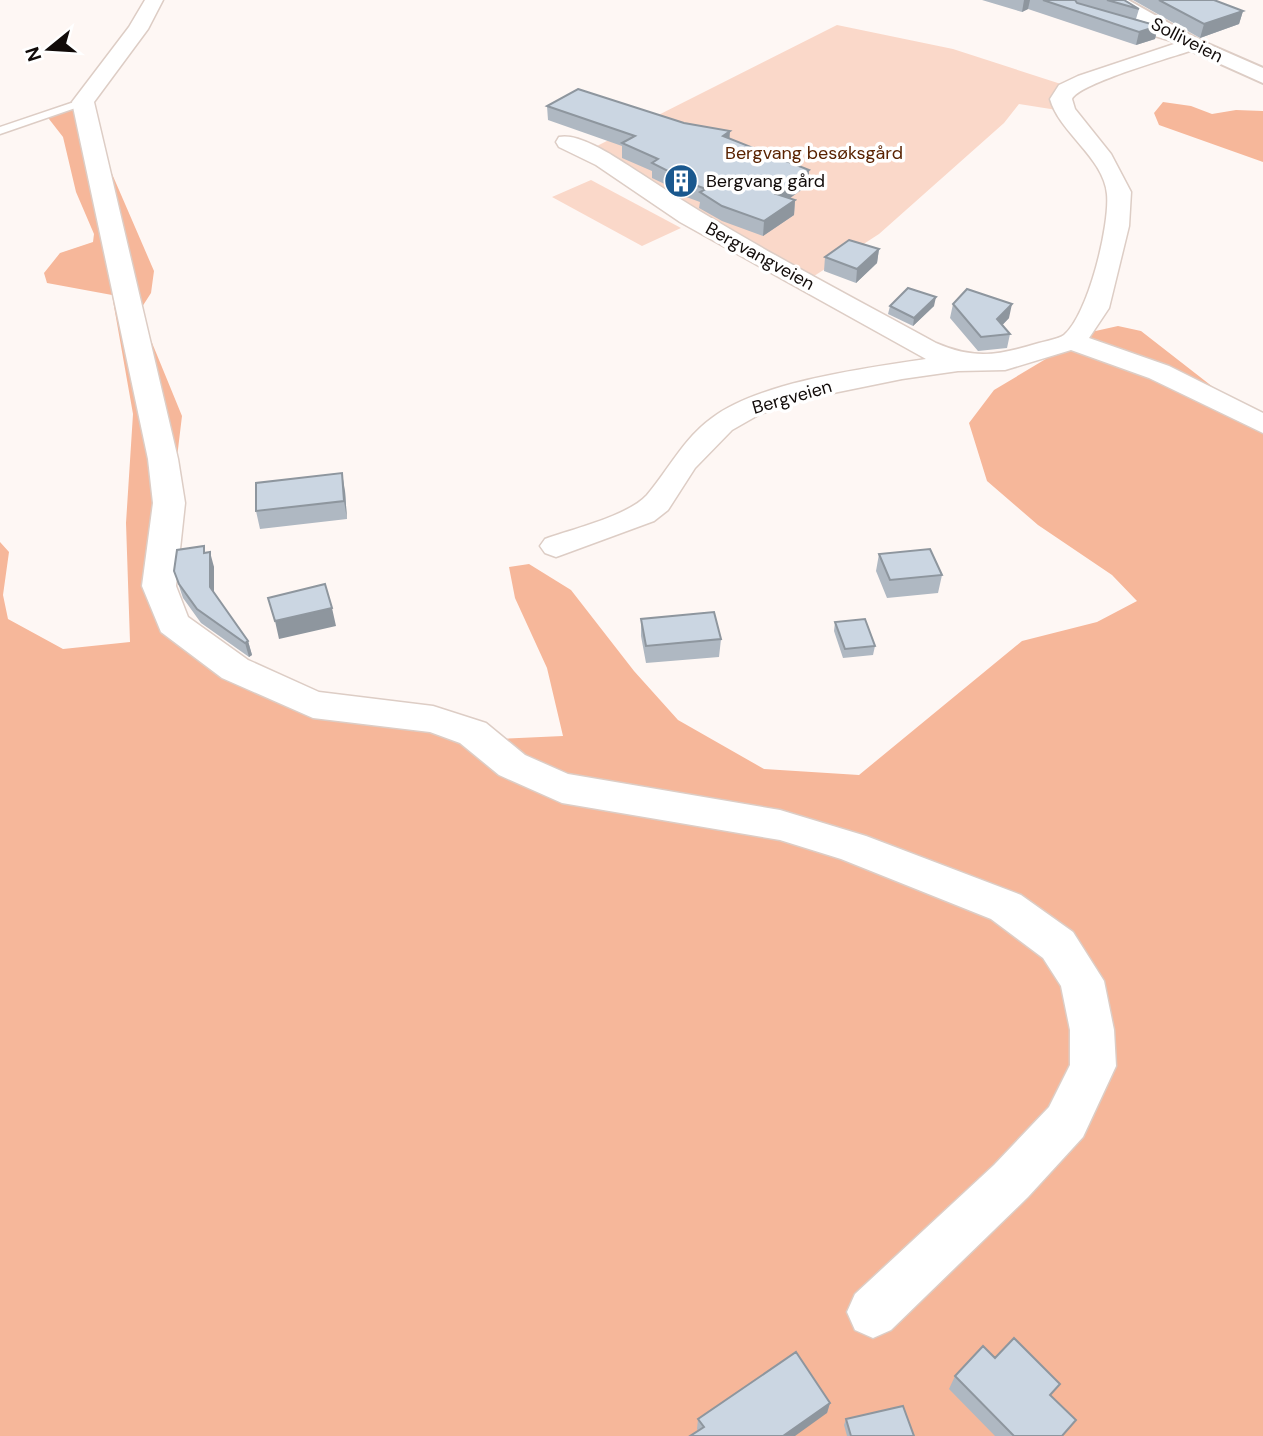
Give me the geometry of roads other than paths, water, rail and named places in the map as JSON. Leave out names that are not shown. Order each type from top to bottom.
[{"type":"street","points":[[154,0],[138,29],[83,102],[163,459],[169,503],[159,586],[173,624],[235,669],[313,705],[433,719],[473,733],[512,765],[562,788],[780,825],[852,847],[1006,907],[1058,945],[1082,981],[1092,1030],[1093,1066],[1066,1122],[1011,1181],[873,1312]]},
{"type":"street","name":"Solliveien","points":[[1114,0],[1192,44],[1263,76]]},
{"type":"street","points":[[1192,44],[1085,80],[1066,89],[1061,99],[1064,110],[1100,154],[1119,191],[1117,226],[1096,308],[1073,341],[1101,354],[1159,372],[1263,424]]},
{"type":"street","name":"Bergvangveien","points":[[567,142],[604,160],[713,230],[926,349],[958,363]]},
{"type":"street","name":"Bergveien","points":[[556,545],[643,514],[657,503],[684,462],[722,424],[750,408],[792,393],[958,363],[1005,362],[1073,341]]},
{"type":"lane","points":[[1128,26],[1192,44]]},
{"type":"lane","points":[[0,131],[83,102]]},
{"type":"lane","points":[[0,125],[18,125]]},
{"type":"place","name":"Bergvang gård","points":[[681,181]]},
{"type":"park label","name":"Bergvang besøksgård","points":[[814,153]]}]
